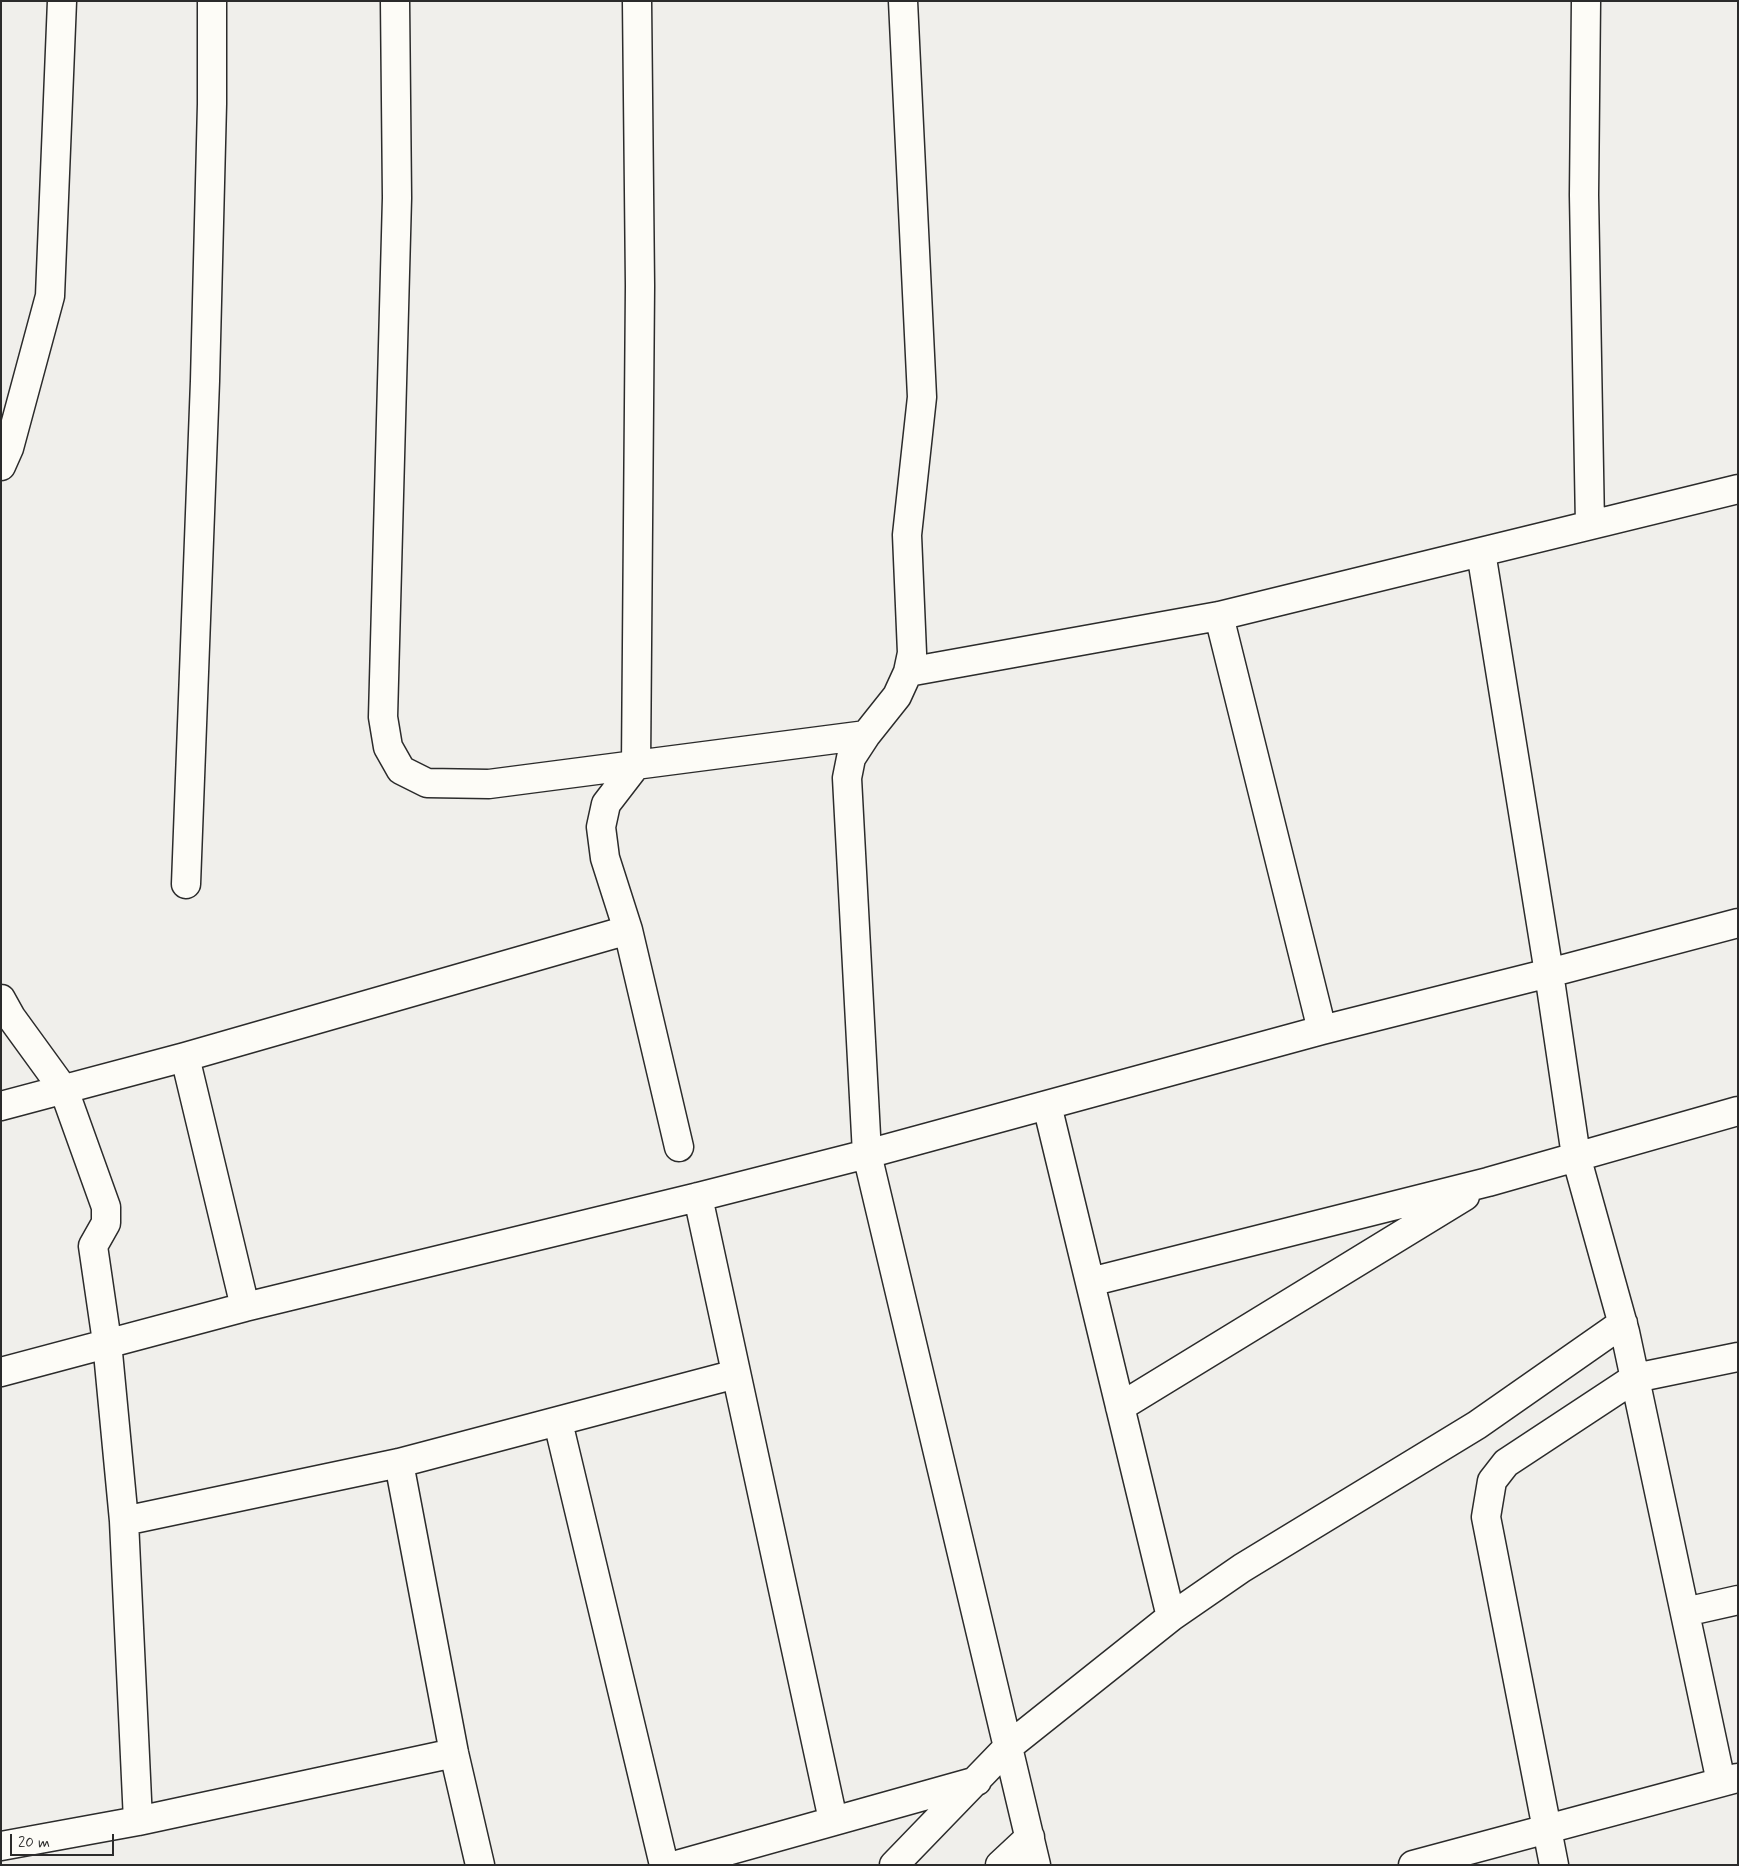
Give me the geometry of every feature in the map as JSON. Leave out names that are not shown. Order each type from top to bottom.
[{"type":"street","points":[[1,466],[9,448],[50,296],[62,1]]},
{"type":"street","points":[[186,884],[205,381],[212,104],[212,1]]},
{"type":"street","points":[[395,1],[397,198],[383,717],[388,747],[401,770],[427,782],[489,784],[866,735]]},
{"type":"street","points":[[637,1],[640,286],[636,765],[606,804],[600,827],[605,858],[628,930],[679,1147]]},
{"type":"street","points":[[904,1],[922,397],[907,535],[912,653],[908,672],[897,696],[866,735],[851,758],[847,778],[867,1154],[1036,1865]]},
{"type":"street","points":[[1586,1],[1584,195],[1590,526]]},
{"type":"street","points":[[908,672],[1219,616],[1738,489]]},
{"type":"street","points":[[1413,1865],[1729,1780],[1685,1612],[1623,1323],[1576,1156],[1549,973],[1480,552]]},
{"type":"street","points":[[1219,616],[1322,1030]]},
{"type":"street","points":[[1,1372],[107,1342],[245,1307],[698,1198],[1322,1030],[1738,923]]},
{"type":"street","points":[[1,1106],[185,1057],[628,930]]},
{"type":"street","points":[[1,998],[11,1017],[64,1090],[106,1207],[106,1223],[93,1246],[107,1342],[124,1521],[138,1821]]},
{"type":"street","points":[[185,1057],[245,1307]]},
{"type":"street","points":[[1047,1104],[1171,1617]]},
{"type":"street","points":[[1090,1282],[1488,1182],[1738,1111]]},
{"type":"street","points":[[1120,1407],[1488,1182]]},
{"type":"street","points":[[698,1198],[832,1820]]},
{"type":"street","points":[[894,1865],[978,1780],[1011,1758],[1171,1617],[1242,1568],[1477,1425],[1623,1323]]},
{"type":"street","points":[[1554,1865],[1486,1517],[1492,1482],[1506,1463],[1636,1378],[1738,1357]]},
{"type":"street","points":[[124,1521],[399,1463],[736,1374]]},
{"type":"street","points":[[558,1422],[664,1865]]},
{"type":"street","points":[[399,1463],[454,1753],[480,1865]]},
{"type":"street","points":[[1685,1612],[1738,1600]]},
{"type":"street","points":[[1,1846],[138,1821],[454,1753]]},
{"type":"street","points":[[677,1865],[978,1780]]},
{"type":"street","points":[[1000,1865],[1027,1828]]}]
